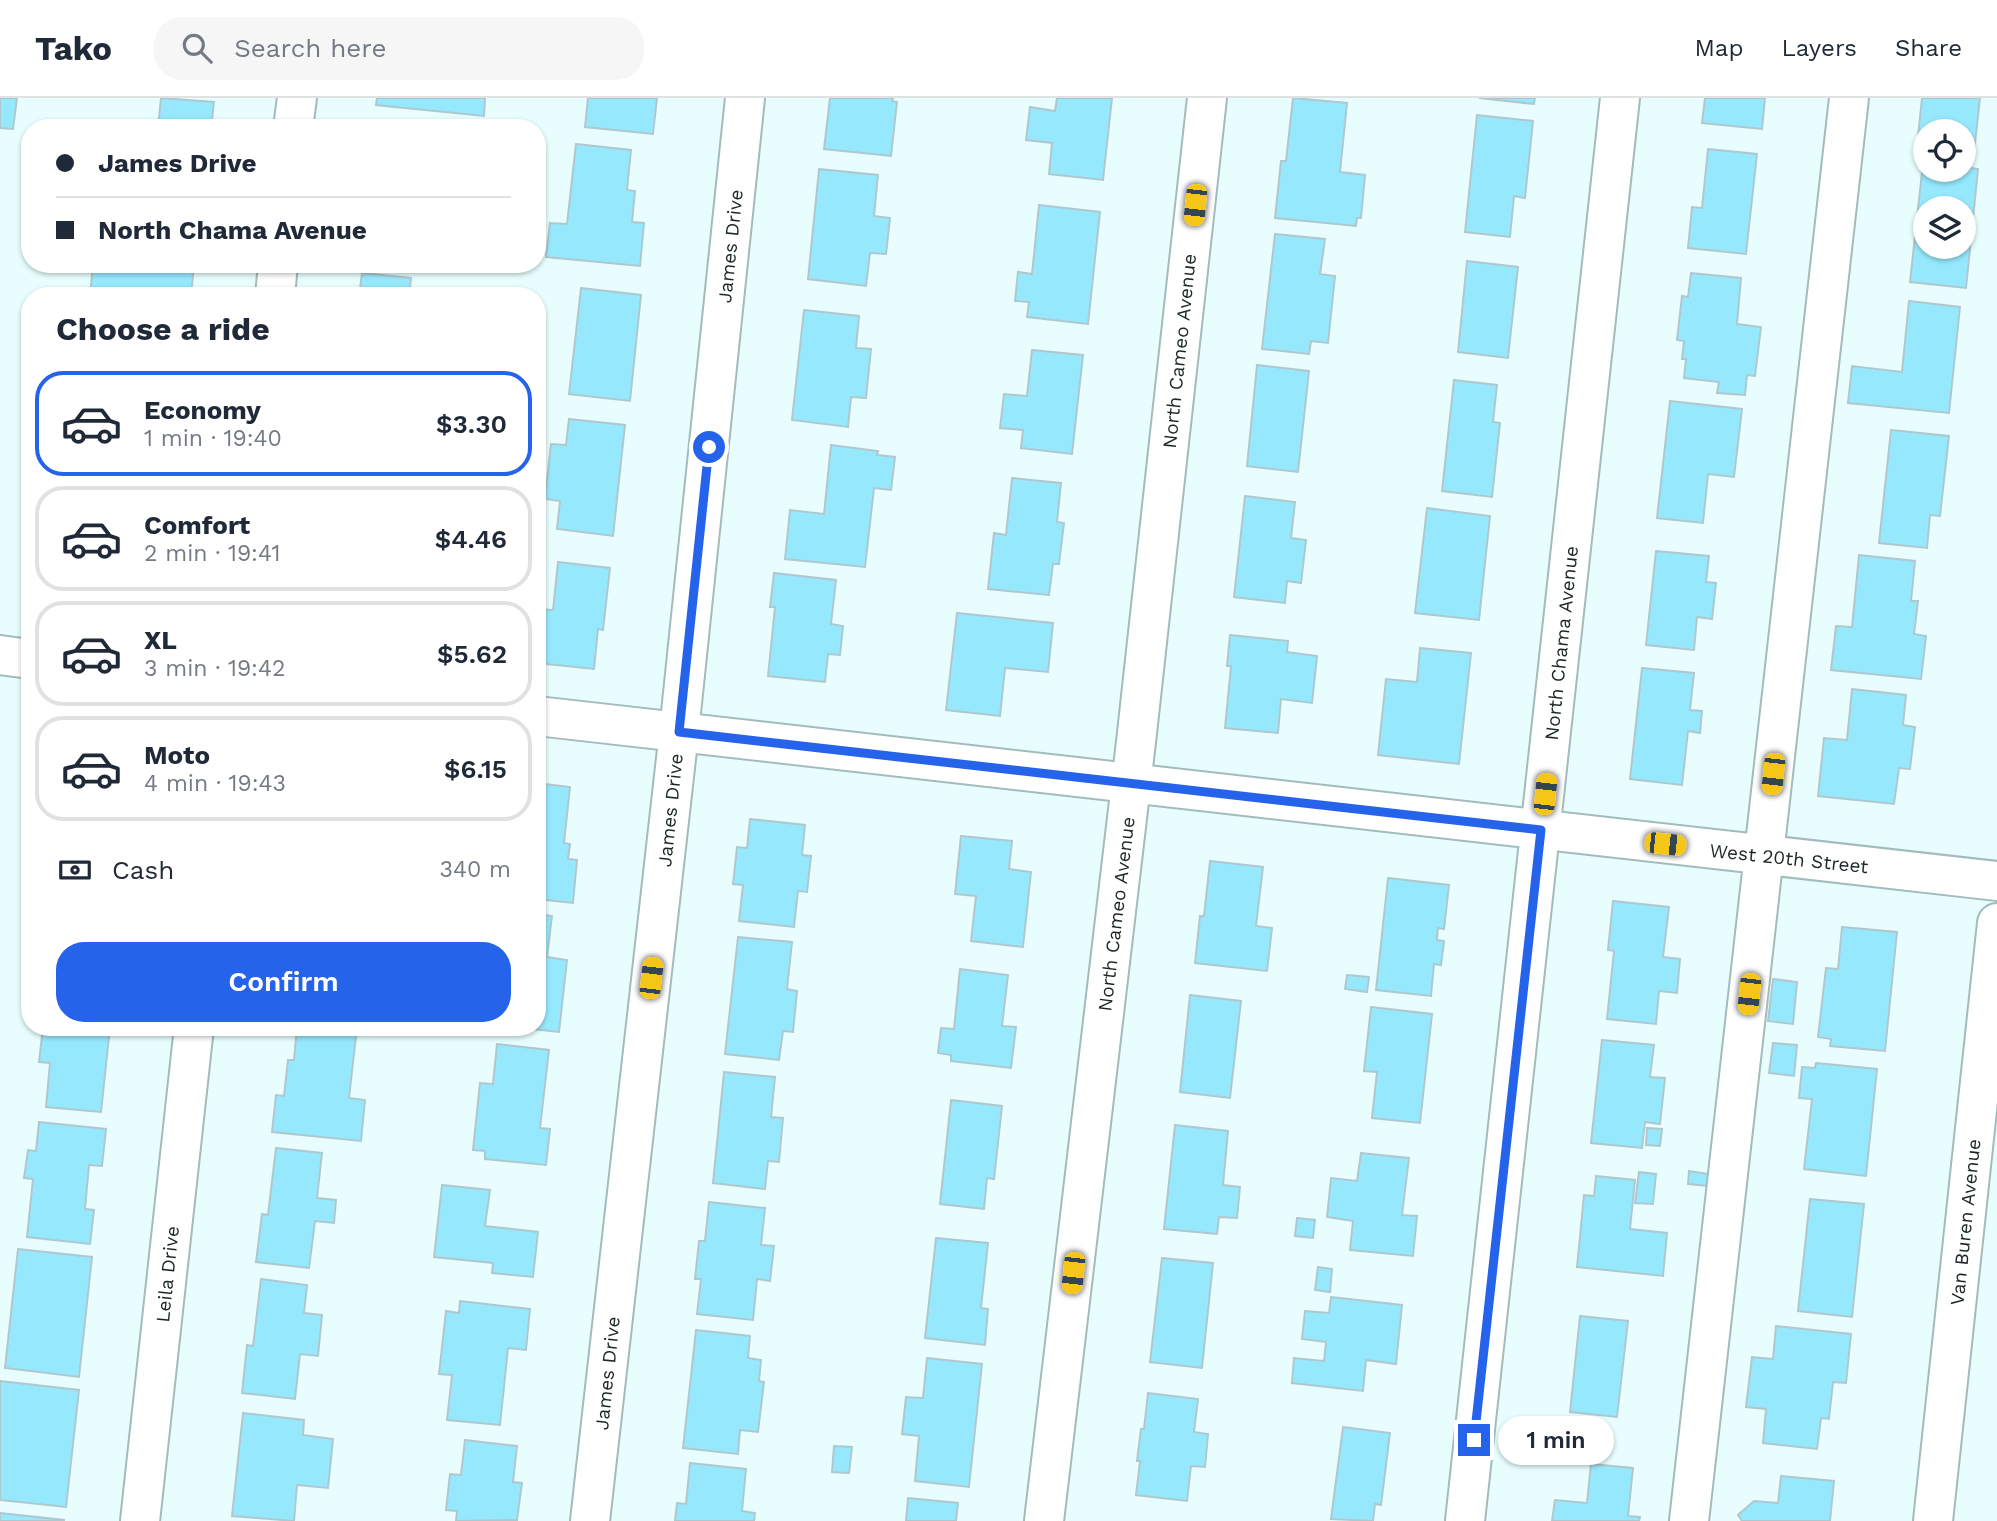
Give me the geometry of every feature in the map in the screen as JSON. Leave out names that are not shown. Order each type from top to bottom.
[{"type":"street","points":[[294,119],[297,98]]},
{"type":"street","name":"James Drive","points":[[590,1521],[679,732],[745,98]]},
{"type":"street","name":"North Cameo Avenue","points":[[1044,1521],[1131,783],[1207,98]]},
{"type":"street","name":"North Chama Avenue","points":[[1465,1521],[1620,98]]},
{"type":"street","points":[[1689,1521],[1849,98]]},
{"type":"street","points":[[0,655],[21,658]]},
{"type":"street","name":"West 20th Street","points":[[546,717],[1997,881]]},
{"type":"street","name":"Van Buren Avenue","points":[[1933,1521],[1997,923]]},
{"type":"street","name":"Leila Drive","points":[[140,1521],[193,1036]]},
{"type":"building","points":[[0,98],[17,98],[13,129],[0,128]]},
{"type":"building","points":[[161,98],[214,102],[212,119],[159,119]]},
{"type":"building","points":[[377,98],[485,98],[484,116],[376,105]]},
{"type":"building","points":[[588,98],[657,98],[653,134],[585,127]]},
{"type":"building","points":[[830,98],[893,98],[892,101],[897,102],[891,156],[824,149]]},
{"type":"building","points":[[1057,98],[1112,98],[1103,180],[1049,174],[1052,143],[1026,140],[1030,107],[1055,111]]},
{"type":"building","points":[[1293,98],[1347,103],[1340,172],[1365,175],[1361,218],[1357,218],[1356,226],[1275,218],[1281,161],[1286,161]]},
{"type":"building","points":[[1479,98],[1535,98],[1534,104]]},
{"type":"building","points":[[1705,98],[1765,98],[1762,129],[1702,123]]},
{"type":"building","points":[[1922,98],[1980,98],[1976,134],[1976,119],[1920,119]]},
{"type":"building","points":[[1477,115],[1533,121],[1525,198],[1514,196],[1510,237],[1465,232]]},
{"type":"building","points":[[576,144],[631,150],[627,190],[635,191],[632,222],[644,223],[640,266],[546,257],[550,223],[567,224]]},
{"type":"building","points":[[1708,149],[1757,154],[1746,254],[1688,248],[1692,207],[1702,208]]},
{"type":"building","points":[[819,169],[878,175],[874,216],[890,218],[886,254],[870,253],[866,286],[808,279]]},
{"type":"building","points":[[1978,169],[1975,196],[1919,196],[1921,182],[1976,182]]},
{"type":"building","points":[[1039,205],[1100,212],[1088,324],[1027,317],[1029,302],[1015,301],[1018,272],[1032,274]]},
{"type":"building","points":[[1275,234],[1325,239],[1320,274],[1335,276],[1328,343],[1311,341],[1309,354],[1262,349]]},
{"type":"building","points":[[1913,255],[1913,259],[1969,259],[1966,288],[1910,282]]},
{"type":"building","points":[[1467,261],[1518,267],[1508,358],[1458,352]]},
{"type":"building","points":[[92,273],[193,273],[192,287],[91,287]]},
{"type":"building","points":[[362,273],[411,278],[410,287],[360,287]]},
{"type":"building","points":[[1691,273],[1741,278],[1737,324],[1761,327],[1755,376],[1747,375],[1745,395],[1717,393],[1719,382],[1684,378],[1684,341],[1677,340],[1682,296],[1688,297]]},
{"type":"building","points":[[581,288],[641,295],[630,401],[569,394]]},
{"type":"building","points":[[1909,301],[1960,307],[1949,413],[1848,403],[1852,366],[1902,372]]},
{"type":"building","points":[[804,310],[859,316],[856,348],[871,349],[866,398],[851,397],[848,427],[792,420]]},
{"type":"building","points":[[1032,350],[1083,355],[1072,454],[1021,448],[1023,430],[1000,428],[1004,394],[1027,396]]},
{"type":"building","points":[[1257,365],[1309,371],[1298,472],[1247,466]]},
{"type":"building","points":[[1454,380],[1497,385],[1493,422],[1500,423],[1492,497],[1442,491]]},
{"type":"building","points":[[1670,401],[1742,409],[1734,477],[1708,474],[1703,523],[1657,518]]},
{"type":"building","points":[[569,419],[625,425],[613,536],[557,529],[560,501],[546,499],[546,490],[551,444],[566,445]]},
{"type":"building","points":[[1891,430],[1949,436],[1940,516],[1930,515],[1927,548],[1879,543]]},
{"type":"building","points":[[831,445],[878,451],[877,455],[895,457],[891,490],[874,488],[865,567],[785,559],[790,510],[824,514]]},
{"type":"building","points":[[1012,478],[1061,483],[1057,522],[1064,523],[1059,564],[1053,564],[1049,595],[988,589],[994,533],[1006,535]]},
{"type":"building","points":[[1245,496],[1295,502],[1291,538],[1306,540],[1301,583],[1287,581],[1285,603],[1234,597]]},
{"type":"building","points":[[1427,508],[1490,516],[1479,620],[1415,613]]},
{"type":"building","points":[[1656,551],[1709,556],[1706,582],[1716,583],[1712,619],[1697,617],[1694,650],[1646,645]]},
{"type":"building","points":[[1859,555],[1915,561],[1911,601],[1918,601],[1914,634],[1926,636],[1921,679],[1831,670],[1836,626],[1852,627]]},
{"type":"building","points":[[558,562],[610,568],[603,630],[598,629],[594,669],[546,664],[546,610],[553,610]]},
{"type":"building","points":[[774,573],[836,580],[831,624],[843,626],[840,655],[828,654],[825,682],[768,676],[775,607],[770,607]]},
{"type":"building","points":[[957,613],[1053,623],[1048,672],[1005,668],[1000,716],[946,710]]},
{"type":"building","points":[[1230,635],[1288,641],[1287,652],[1317,656],[1312,703],[1281,699],[1278,733],[1225,728],[1231,666],[1227,666]]},
{"type":"building","points":[[1420,648],[1471,653],[1459,764],[1378,755],[1386,679],[1417,682]]},
{"type":"building","points":[[1642,668],[1694,673],[1690,710],[1702,711],[1700,733],[1688,731],[1682,785],[1630,779]]},
{"type":"building","points":[[1852,689],[1906,695],[1903,725],[1915,727],[1910,769],[1899,768],[1894,804],[1818,796],[1824,738],[1847,740]]},
{"type":"building","points":[[546,784],[570,787],[564,843],[570,844],[568,859],[577,860],[573,903],[546,900]]},
{"type":"building","points":[[750,819],[805,825],[802,855],[811,856],[807,892],[798,891],[794,927],[739,921],[743,885],[733,884],[737,847],[747,848]]},
{"type":"building","points":[[961,836],[1012,841],[1009,869],[1031,872],[1023,947],[971,941],[976,896],[955,894]]},
{"type":"building","points":[[1210,861],[1263,867],[1256,926],[1272,928],[1267,971],[1195,963]]},
{"type":"building","points":[[1388,878],[1449,885],[1444,929],[1438,928],[1437,940],[1444,941],[1441,965],[1434,964],[1431,996],[1376,990]]},
{"type":"building","points":[[1613,901],[1669,907],[1663,957],[1680,959],[1677,993],[1659,991],[1656,1024],[1607,1019],[1614,951],[1608,950]]},
{"type":"building","points":[[546,915],[552,916],[547,957],[567,960],[559,1032],[546,1031]]},
{"type":"building","points":[[1842,927],[1897,932],[1885,1051],[1830,1046],[1831,1039],[1818,1037],[1826,968],[1838,969]]},
{"type":"building","points":[[738,937],[792,942],[787,989],[797,991],[793,1032],[783,1031],[779,1060],[725,1054]]},
{"type":"building","points":[[960,969],[1008,975],[1002,1026],[1016,1027],[1011,1068],[951,1061],[951,1055],[938,1053],[941,1028],[954,1029]]},
{"type":"building","points":[[1347,975],[1369,977],[1367,992],[1345,989]]},
{"type":"building","points":[[1773,979],[1797,982],[1793,1024],[1768,1021]]},
{"type":"building","points":[[1190,995],[1241,1001],[1230,1098],[1180,1092]]},
{"type":"building","points":[[1371,1007],[1432,1014],[1420,1123],[1372,1118],[1377,1072],[1364,1071]]},
{"type":"building","points":[[42,1036],[109,1036],[101,1112],[46,1107],[50,1063],[39,1062]]},
{"type":"building","points":[[296,1036],[356,1036],[349,1098],[365,1100],[361,1141],[272,1132],[276,1095],[284,1096],[288,1060],[294,1060]]},
{"type":"building","points":[[1602,1040],[1654,1045],[1650,1077],[1665,1078],[1660,1124],[1645,1122],[1642,1148],[1591,1143]]},
{"type":"building","points":[[1773,1043],[1797,1045],[1794,1076],[1769,1073]]},
{"type":"building","points":[[497,1044],[549,1050],[540,1128],[550,1129],[546,1165],[485,1159],[485,1151],[473,1150],[480,1083],[493,1084]]},
{"type":"building","points":[[1816,1063],[1877,1069],[1866,1176],[1804,1169],[1812,1099],[1799,1098],[1802,1067],[1815,1068]]},
{"type":"building","points":[[724,1072],[775,1077],[771,1117],[783,1118],[779,1162],[768,1161],[765,1189],[713,1183]]},
{"type":"building","points":[[951,1100],[1002,1106],[994,1179],[987,1178],[984,1209],[940,1204]]},
{"type":"building","points":[[39,1122],[106,1129],[102,1166],[89,1165],[85,1209],[94,1210],[90,1244],[27,1237],[33,1179],[24,1178],[28,1150],[36,1151]]},
{"type":"building","points":[[1175,1125],[1228,1131],[1223,1185],[1240,1187],[1237,1218],[1219,1217],[1217,1234],[1164,1229]]},
{"type":"building","points":[[1647,1128],[1662,1129],[1660,1146],[1646,1145]]},
{"type":"building","points":[[276,1148],[322,1153],[317,1198],[336,1200],[334,1223],[315,1221],[309,1268],[256,1262],[262,1214],[268,1215]]},
{"type":"building","points":[[1361,1153],[1409,1158],[1402,1215],[1417,1216],[1413,1256],[1350,1250],[1353,1221],[1327,1217],[1331,1178],[1357,1181]]},
{"type":"building","points":[[1689,1171],[1709,1174],[1708,1186],[1688,1184]]},
{"type":"building","points":[[1639,1172],[1656,1174],[1653,1204],[1635,1203]]},
{"type":"building","points":[[1596,1176],[1635,1180],[1630,1229],[1667,1233],[1663,1276],[1577,1267],[1584,1195],[1594,1196]]},
{"type":"building","points":[[442,1185],[490,1190],[485,1226],[538,1232],[533,1277],[492,1273],[493,1263],[434,1257]]},
{"type":"building","points":[[1810,1199],[1864,1204],[1852,1317],[1798,1311]]},
{"type":"building","points":[[709,1202],[765,1208],[761,1245],[774,1246],[770,1281],[757,1279],[753,1320],[697,1314],[701,1279],[695,1279],[699,1241],[705,1241]]},
{"type":"building","points":[[1297,1218],[1315,1220],[1313,1238],[1295,1236]]},
{"type":"building","points":[[936,1238],[988,1243],[981,1308],[988,1309],[985,1345],[925,1338]]},
{"type":"building","points":[[18,1249],[92,1257],[79,1377],[5,1368]]},
{"type":"building","points":[[1162,1258],[1213,1263],[1202,1368],[1150,1362]]},
{"type":"building","points":[[1318,1267],[1332,1269],[1330,1292],[1315,1290]]},
{"type":"building","points":[[261,1279],[307,1285],[304,1313],[322,1315],[318,1356],[300,1354],[295,1399],[242,1393],[247,1345],[253,1346]]},
{"type":"building","points":[[1331,1297],[1402,1305],[1396,1364],[1366,1360],[1363,1391],[1292,1383],[1294,1358],[1324,1361],[1326,1342],[1302,1339],[1305,1311],[1329,1313]]},
{"type":"building","points":[[460,1301],[530,1309],[526,1350],[508,1348],[500,1425],[447,1420],[452,1375],[439,1374],[446,1311],[459,1313]]},
{"type":"building","points":[[1580,1316],[1628,1321],[1617,1417],[1570,1412]]},
{"type":"building","points":[[1776,1326],[1851,1334],[1846,1383],[1833,1382],[1829,1419],[1821,1418],[1817,1449],[1763,1443],[1766,1409],[1746,1407],[1752,1357],[1773,1359]]},
{"type":"building","points":[[696,1330],[750,1336],[748,1358],[761,1360],[759,1381],[764,1382],[758,1432],[740,1430],[738,1454],[683,1448]]},
{"type":"building","points":[[927,1358],[982,1364],[969,1487],[915,1481],[919,1436],[902,1434],[906,1397],[923,1398]]},
{"type":"building","points":[[0,1381],[79,1390],[66,1507],[0,1500]]},
{"type":"building","points":[[1148,1393],[1198,1399],[1194,1432],[1208,1434],[1205,1467],[1191,1466],[1187,1501],[1136,1495],[1140,1461],[1137,1461]]},
{"type":"building","points":[[243,1413],[304,1420],[303,1435],[333,1439],[328,1488],[297,1485],[294,1521],[232,1516]]},
{"type":"building","points":[[1343,1427],[1390,1433],[1381,1505],[1375,1504],[1373,1521],[1331,1519]]},
{"type":"building","points":[[465,1440],[517,1446],[513,1482],[522,1483],[517,1520],[456,1521],[457,1511],[446,1510],[450,1474],[461,1475]]},
{"type":"building","points":[[834,1446],[852,1447],[849,1473],[832,1472]]},
{"type":"building","points":[[690,1463],[746,1469],[742,1511],[755,1513],[754,1521],[675,1521],[677,1503],[686,1504]]},
{"type":"building","points":[[1591,1464],[1633,1468],[1628,1516],[1640,1517],[1639,1521],[1552,1521],[1555,1500],[1587,1503]]},
{"type":"building","points":[[1781,1476],[1834,1481],[1830,1521],[1742,1521],[1738,1515],[1754,1501],[1778,1503]]},
{"type":"building","points":[[908,1498],[958,1503],[956,1521],[906,1521]]},
{"type":"building","points":[[0,1513],[64,1520],[64,1521],[0,1521]]},
{"type":"route","points":[[709,447],[679,732],[1541,830],[1474,1440]]}]
